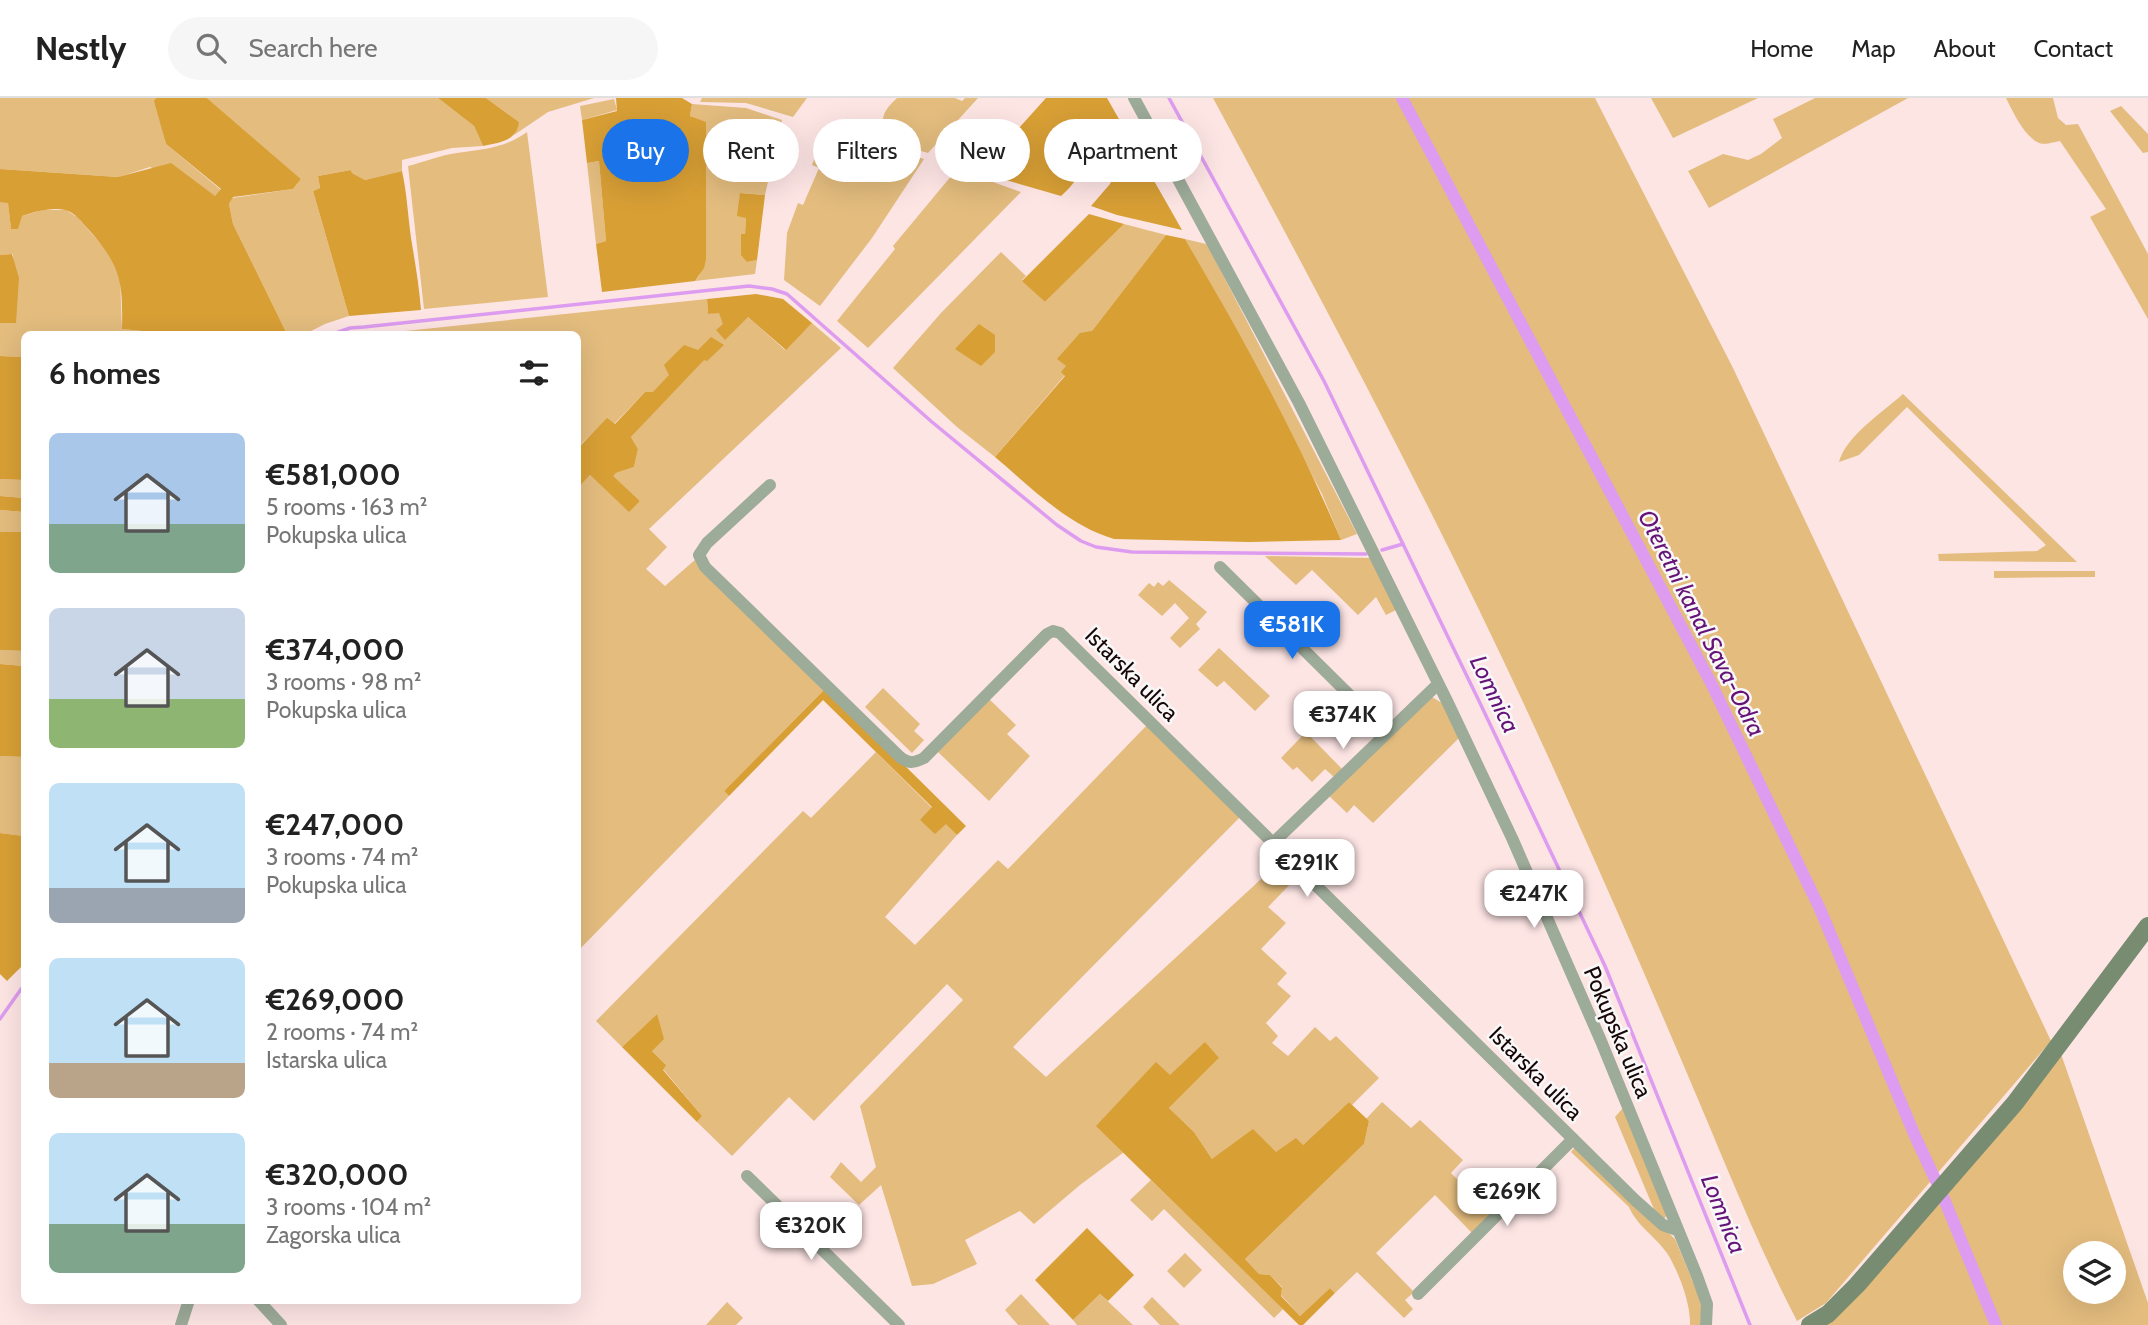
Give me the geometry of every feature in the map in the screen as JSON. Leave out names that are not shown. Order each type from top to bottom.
[{"type":"street","name":"Pokupska ulica","points":[[1134,98],[1300,403],[1518,851],[1601,1041],[1678,1230],[1707,1304],[1706,1325]]},
{"type":"street","name":"Istarska ulica","points":[[770,485],[707,543],[699,555],[701,561],[907,762],[914,763],[924,758],[1047,634],[1053,631],[1066,637],[1573,1139],[1663,1224],[1678,1230]]},
{"type":"street","points":[[1220,567],[1387,732]]},
{"type":"street","points":[[1273,842],[1438,684]]},
{"type":"street","points":[[1810,1325],[1841,1303],[2015,1103],[2063,1036],[2146,933]]},
{"type":"street","name":"Istarska ulica","points":[[1418,1294],[1573,1139]]},
{"type":"street","points":[[747,1176],[899,1325]]},
{"type":"street","points":[[181,1325],[188,1304]]},
{"type":"street","points":[[262,1304],[281,1325]]},
{"type":"shaded area","points":[[0,98],[156,98],[166,144],[221,190],[215,196],[150,167],[119,177],[0,169]]},
{"type":"shaded area","points":[[156,98],[207,98],[301,179],[293,189],[233,197],[229,204],[233,224],[286,331],[122,329],[122,299],[114,265],[100,243],[75,215],[65,210],[43,210],[22,216],[18,229],[11,229],[8,203],[0,202],[0,169],[118,177],[171,163],[215,196],[221,189],[166,144],[154,101]]},
{"type":"shaded area","points":[[207,98],[438,98],[474,126],[483,146],[452,148],[402,160],[402,171],[365,180],[351,170],[318,176],[320,188],[313,191],[349,316],[311,331],[286,331],[233,224],[229,204],[232,198],[293,189],[301,179]]},
{"type":"shaded area","points":[[438,98],[486,98],[519,122],[518,128],[506,140],[483,146],[474,126]]},
{"type":"shaded area","points":[[486,98],[594,98],[548,112],[514,135],[519,122]]},
{"type":"shaded area","points":[[616,98],[682,98],[692,104],[690,116],[703,121],[706,260],[695,281],[602,292],[596,244],[606,241],[599,161],[587,163],[582,120],[617,111]]},
{"type":"shaded area","points":[[702,98],[807,98],[793,117],[746,103],[700,102]]},
{"type":"shaded area","points":[[897,98],[955,98],[962,101],[965,98],[978,98],[959,119],[935,119],[935,145],[928,153],[921,151],[921,119],[883,119]]},
{"type":"shaded area","points":[[1046,98],[1107,98],[1119,119],[1044,119],[1044,182],[1074,182],[1061,196],[1013,182],[1030,182],[1030,119],[1027,119]]},
{"type":"shaded area","points":[[1213,98],[1595,98],[1733,368],[2051,1041],[1826,1303],[1797,1321],[1754,1231],[1584,837],[1486,624],[1352,359]]},
{"type":"shaded area","points":[[1651,98],[1758,98],[1673,138]]},
{"type":"shaded area","points":[[1815,98],[1908,98],[1709,208],[1688,171],[1723,154],[1748,160],[1761,154],[1782,138],[1773,119]]},
{"type":"shaded area","points":[[2006,98],[2053,98],[2058,118],[2066,125],[2078,124],[2148,254],[2148,319],[2090,217],[2106,209],[2060,141],[2042,144],[2037,142],[2027,134]]},
{"type":"shaded area","points":[[614,99],[617,110],[582,120],[580,106]]},
{"type":"shaded area","points":[[692,104],[746,108],[779,119],[703,119],[703,122],[690,116]]},
{"type":"shaded area","points":[[2121,106],[2148,134],[2148,152],[2143,153],[2110,111]]},
{"type":"shaded area","points":[[527,132],[548,297],[424,309],[408,166],[445,155],[502,145]]},
{"type":"shaded area","points":[[599,161],[606,241],[596,244],[587,163]]},
{"type":"shaded area","points":[[351,170],[365,180],[402,171],[421,310],[349,316],[313,191],[320,188],[318,176]]},
{"type":"shaded area","points":[[706,182],[768,182],[765,195],[741,193],[746,218],[745,234],[741,234],[747,262],[757,260],[755,274],[695,281],[706,260]]},
{"type":"shaded area","points":[[813,182],[909,182],[872,238],[820,306],[784,280],[787,233],[798,203],[803,205]]},
{"type":"shaded area","points":[[946,182],[993,182],[1021,192],[868,348],[837,321],[895,249],[893,246]]},
{"type":"shaded area","points":[[1155,182],[1182,230],[1091,206],[1110,184]]},
{"type":"shaded area","points":[[740,193],[765,195],[757,260],[747,262],[741,255],[741,234],[745,234],[746,218],[737,216]]},
{"type":"shaded area","points":[[0,202],[8,202],[11,229],[22,216],[43,210],[66,210],[77,217],[108,252],[120,277],[122,329],[142,331],[21,331],[21,357],[0,356],[0,323],[16,323],[13,254],[0,255]]},
{"type":"shaded area","points":[[1089,214],[1124,224],[1045,302],[1022,281]]},
{"type":"shaded area","points":[[1124,224],[1166,235],[1092,331],[1058,359],[1066,366],[1065,375],[995,457],[957,427],[893,368],[941,313],[1001,252],[1026,276],[1022,280],[1045,302]]},
{"type":"shaded area","points":[[1166,235],[1185,239],[1248,349],[1341,540],[1250,542],[1114,539],[1065,515],[995,457],[1065,376],[1061,372],[1066,366],[1057,359],[1080,333],[1092,331]]},
{"type":"shaded area","points":[[1185,239],[1206,244],[1209,248],[1357,534],[1341,540],[1322,494]]},
{"type":"shaded area","points":[[12,254],[19,278],[16,323],[0,323],[0,255]]},
{"type":"shaded area","points":[[756,294],[783,299],[812,323],[786,350],[748,317],[725,340],[716,330],[723,324],[719,313],[708,314],[707,299]]},
{"type":"shaded area","points":[[707,299],[708,314],[719,312],[724,324],[748,317],[785,350],[812,323],[841,348],[649,529],[667,547],[646,569],[665,586],[696,559],[826,688],[724,791],[729,796],[581,948],[581,485],[590,475],[629,511],[640,501],[612,476],[634,467],[638,449],[631,437],[704,359],[698,350],[653,393],[645,392],[614,424],[607,419],[581,444],[581,331],[405,331]]},
{"type":"shaded area","points":[[979,324],[995,335],[995,352],[981,366],[955,349]]},
{"type":"shaded area","points":[[711,337],[724,345],[707,361],[704,360],[631,437],[638,449],[634,467],[613,476],[640,501],[629,512],[590,475],[581,485],[581,445],[607,418],[615,424],[645,392],[653,392],[669,375],[664,365],[684,345],[698,350]]},
{"type":"shaded area","points":[[0,356],[21,357],[21,480],[0,479]]},
{"type":"shaded area","points":[[1903,394],[2077,562],[1939,561],[1938,554],[2037,551],[2046,545],[1907,407],[1859,455],[1839,462],[1857,434]]},
{"type":"shaded area","points":[[0,479],[21,480],[21,498],[0,496]]},
{"type":"shaded area","points":[[0,496],[21,498],[21,512],[0,510]]},
{"type":"shaded area","points":[[0,510],[21,512],[21,532],[0,532]]},
{"type":"shaded area","points":[[0,532],[21,532],[21,651],[0,650]]},
{"type":"shaded area","points":[[1265,556],[1371,558],[1396,610],[1386,615],[1376,597],[1358,615],[1312,570],[1296,585]]},
{"type":"shaded area","points":[[1994,571],[2095,571],[2095,577],[1994,578]]},
{"type":"shaded area","points":[[1169,580],[1207,612],[1196,624],[1200,629],[1180,648],[1170,638],[1189,618],[1175,603],[1162,616],[1138,595],[1149,583],[1154,587],[1158,582],[1163,586]]},
{"type":"shaded area","points":[[1219,648],[1270,696],[1255,711],[1224,681],[1217,687],[1198,670]]},
{"type":"shaded area","points":[[0,650],[21,651],[21,666],[0,664]]},
{"type":"shaded area","points":[[0,664],[21,666],[21,757],[0,756]]},
{"type":"shaded area","points":[[826,688],[966,826],[957,835],[946,824],[935,834],[920,820],[932,807],[823,700],[729,796],[724,791]]},
{"type":"shaded area","points":[[883,688],[920,724],[914,731],[924,740],[912,753],[865,707]]},
{"type":"shaded area","points":[[1432,697],[1442,703],[1460,737],[1373,823],[1354,805],[1347,813],[1327,794]]},
{"type":"shaded area","points":[[988,698],[1016,725],[1007,734],[1030,756],[989,801],[938,752]]},
{"type":"shaded area","points":[[1147,725],[1240,817],[1013,1047],[1046,1077],[1283,859],[1300,874],[1268,907],[1286,923],[1261,949],[1287,973],[1277,984],[1291,996],[1266,1023],[1278,1036],[1272,1043],[1288,1056],[1315,1027],[1330,1041],[1336,1036],[1379,1078],[1352,1105],[1349,1102],[1303,1145],[1276,1152],[1212,1159],[1194,1132],[1169,1108],[1219,1058],[1170,1075],[1097,1125],[1124,1152],[1034,1224],[1020,1211],[965,1240],[977,1264],[933,1284],[912,1286],[881,1185],[859,1205],[830,1177],[841,1162],[861,1182],[876,1167],[860,1106],[963,1000],[947,984],[814,1121],[789,1097],[732,1156],[697,1122],[702,1116],[663,1069],[665,1064],[652,1051],[657,1014],[622,1047],[596,1021],[803,811],[811,818],[876,752],[932,808],[920,821],[946,823],[957,835],[885,917],[915,945],[998,860],[1008,869]]},
{"type":"shaded area","points":[[1306,732],[1342,769],[1334,777],[1325,769],[1312,782],[1297,767],[1293,770],[1281,758]]},
{"type":"shaded area","points":[[0,756],[21,757],[21,836],[0,833]]},
{"type":"shaded area","points":[[0,833],[21,836],[21,967],[7,981],[0,974]]},
{"type":"shaded area","points":[[657,1014],[664,1039],[652,1051],[666,1065],[663,1070],[702,1116],[697,1122],[622,1047]]},
{"type":"shaded area","points":[[1205,1042],[1219,1058],[1169,1108],[1194,1132],[1212,1159],[1253,1129],[1276,1152],[1296,1138],[1303,1145],[1349,1102],[1369,1121],[1364,1144],[1245,1259],[1259,1274],[1270,1275],[1282,1288],[1281,1296],[1300,1316],[1330,1288],[1335,1293],[1303,1325],[1299,1325],[1096,1126],[1156,1062],[1170,1075]]},
{"type":"shaded area","points":[[2061,1054],[2148,1303],[2148,1325],[1824,1325]]},
{"type":"shaded area","points":[[1382,1102],[1411,1128],[1420,1120],[1463,1160],[1451,1173],[1465,1187],[1484,1170],[1494,1181],[1479,1196],[1495,1212],[1473,1234],[1435,1195],[1376,1253],[1414,1292],[1405,1300],[1413,1309],[1404,1318],[1357,1272],[1335,1293],[1330,1288],[1300,1316],[1281,1295],[1282,1287],[1270,1275],[1259,1274],[1245,1259],[1364,1144],[1369,1121],[1366,1119]]},
{"type":"shaded area","points":[[1623,1108],[1667,1215],[1664,1219],[1656,1214],[1615,1117]]},
{"type":"shaded area","points":[[1576,1146],[1675,1239],[1702,1304],[1700,1325],[1690,1325],[1683,1288],[1667,1253],[1637,1220],[1629,1207],[1571,1152]]},
{"type":"shaded area","points":[[1151,1180],[1283,1309],[1274,1318],[1164,1209],[1152,1221],[1130,1200]]},
{"type":"shaded area","points":[[1087,1228],[1134,1275],[1108,1301],[1100,1294],[1073,1320],[1035,1280]]},
{"type":"shaded area","points":[[1185,1253],[1202,1270],[1184,1288],[1167,1271]]},
{"type":"shaded area","points":[[1021,1294],[1050,1325],[1018,1325],[1005,1310]]},
{"type":"shaded area","points":[[1100,1294],[1133,1325],[1077,1325],[1073,1320]]},
{"type":"shaded area","points":[[1152,1297],[1180,1325],[1160,1325],[1143,1307]]},
{"type":"shaded area","points":[[727,1302],[743,1318],[736,1325],[706,1325]]},
{"type":"waterway","name":"Lomnica","points":[[1169,98],[1324,381],[1605,966],[1750,1325]]},
{"type":"waterway","name":"Oteretni kanal Sava-Odra","points":[[1402,98],[1711,683],[1820,909],[1936,1181]]},
{"type":"waterway","points":[[342,331],[749,286],[772,289],[787,294],[932,422],[1057,525],[1081,541],[1096,547],[1132,552],[1366,554]]},
{"type":"waterway","points":[[1382,550],[1403,544]]},
{"type":"waterway","points":[[0,1019],[21,989]]},
{"type":"waterway","name":"Oteretni kanal Sava-Odra","points":[[1942,1194],[1996,1325]]}]
